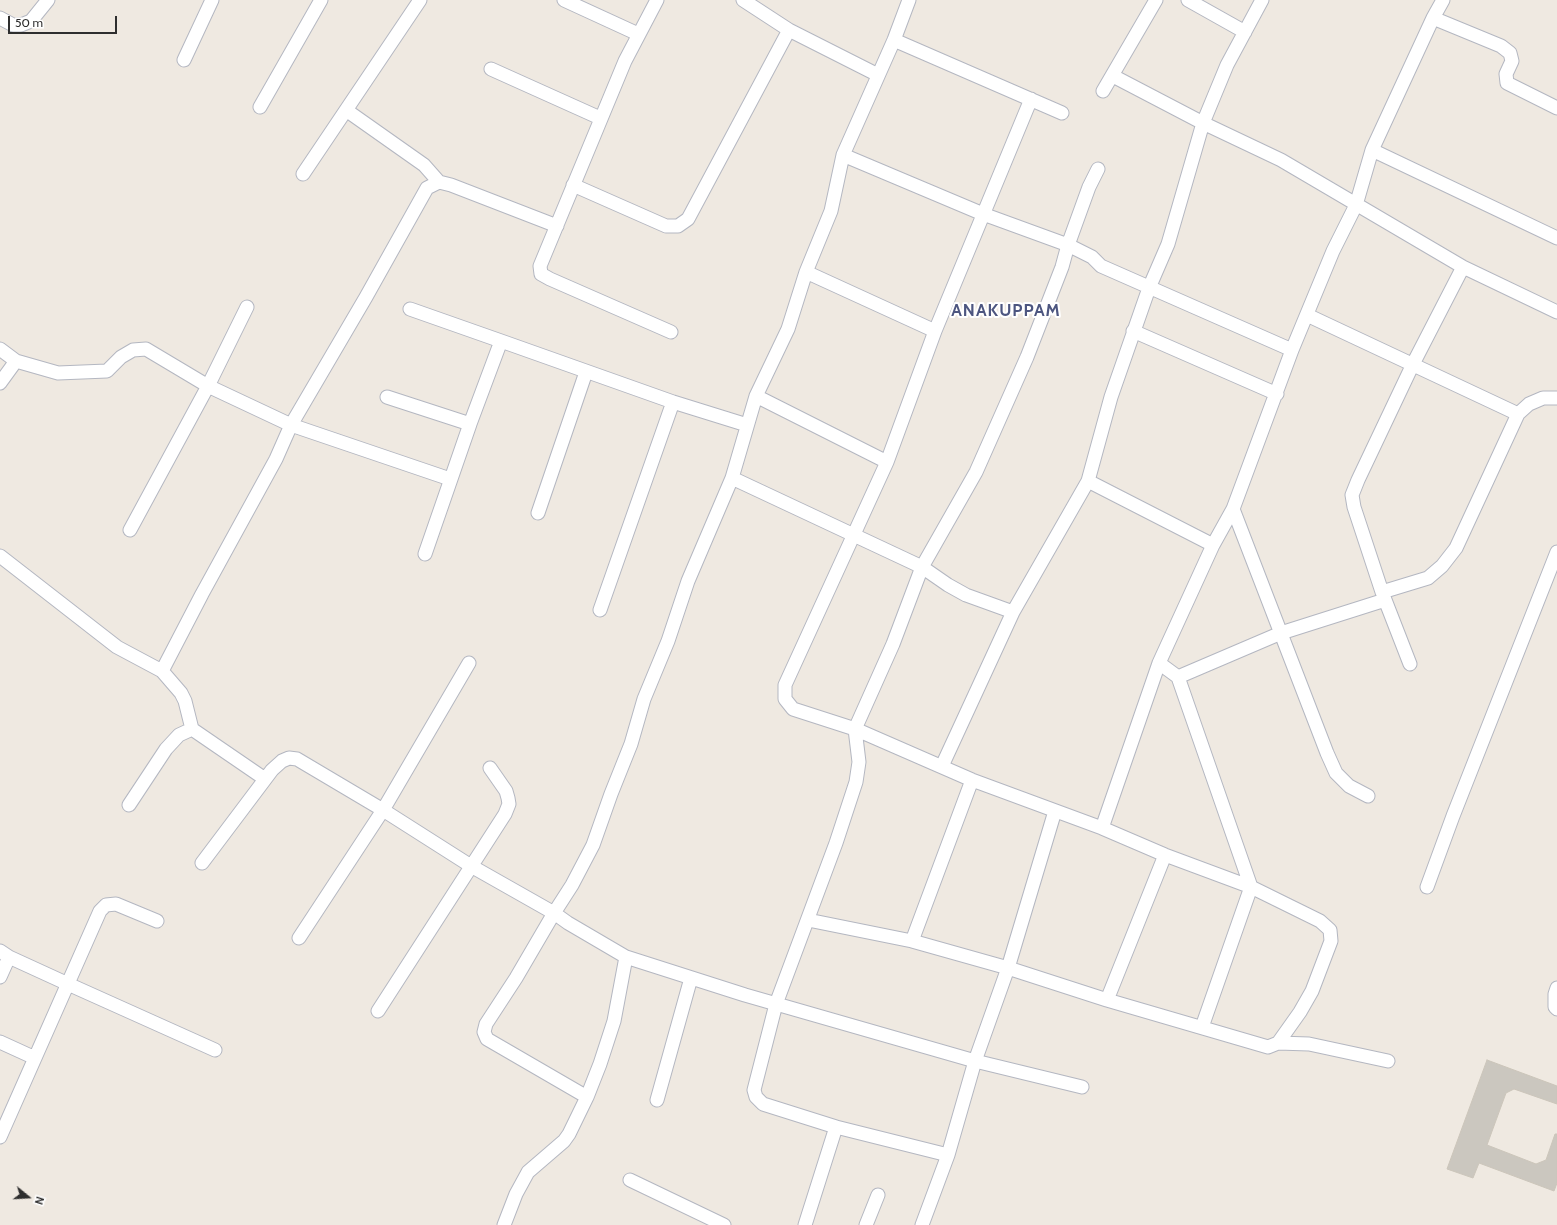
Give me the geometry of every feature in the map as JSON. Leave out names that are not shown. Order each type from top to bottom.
[{"type":"street","points":[[0,18],[12,25],[21,25],[31,20],[48,0]]},
{"type":"street","points":[[184,60],[212,0]]},
{"type":"street","points":[[260,107],[321,0]]},
{"type":"street","points":[[303,174],[420,0]]},
{"type":"street","points":[[564,0],[638,34]]},
{"type":"street","points":[[657,0],[638,34],[600,118],[540,266],[541,274],[550,279],[671,332]]},
{"type":"street","points":[[743,0],[789,30],[878,75]]},
{"type":"street","points":[[587,1097],[487,1039],[484,1032],[486,1024],[516,978],[572,885],[592,845],[632,744],[644,699],[668,641],[688,581],[732,478],[756,396],[788,329],[806,272],[831,211],[843,155],[894,40],[909,0]]},
{"type":"street","points":[[1103,91],[1156,0]]},
{"type":"street","points":[[1188,0],[1245,32]]},
{"type":"street","points":[[942,766],[1013,612],[1088,481],[1111,397],[1149,288],[1168,244],[1203,123],[1228,64],[1262,0]]},
{"type":"street","points":[[1102,828],[1159,663],[1232,509],[1277,394],[1292,350],[1333,251],[1356,205],[1372,150],[1433,18],[1443,0]]},
{"type":"street","points":[[1433,18],[1501,46],[1510,53],[1512,61],[1506,74],[1507,82],[1557,108]]},
{"type":"street","points":[[573,185],[666,226],[678,226],[688,219],[789,30]]},
{"type":"street","points":[[894,40],[1062,113]]},
{"type":"street","points":[[491,69],[600,118]]},
{"type":"street","points":[[1112,76],[1203,123],[1281,160],[1463,267],[1557,312]]},
{"type":"street","points":[[1031,99],[935,331],[887,462],[864,516],[853,536],[785,685],[785,699],[793,709],[855,729],[972,780],[1102,828],[1165,855],[1251,887],[1320,921],[1330,930],[1331,941],[1312,991],[1300,1012],[1278,1043]]},
{"type":"street","points":[[346,110],[424,165],[439,182],[451,185],[557,226]]},
{"type":"street","points":[[1372,150],[1557,238]]},
{"type":"street","points":[[843,155],[983,214],[1068,245],[1092,257],[1101,266],[1292,350]]},
{"type":"street","points":[[948,1155],[836,1127],[763,1104],[756,1097],[754,1090],[776,1004],[836,843],[856,782],[859,762],[855,729],[893,644],[922,567],[976,472],[1027,357],[1062,267],[1068,245],[1089,187],[1098,169]]},
{"type":"street","points":[[162,672],[202,594],[276,459],[291,425],[366,297],[427,188],[439,182]]},
{"type":"street","points":[[1410,664],[1384,596],[1354,508],[1352,495],[1413,364],[1463,267]]},
{"type":"street","points":[[806,272],[935,331]]},
{"type":"street","points":[[130,530],[208,386],[247,306]]},
{"type":"street","points":[[410,309],[673,402],[747,425]]},
{"type":"street","points":[[1307,315],[1518,414]]},
{"type":"street","points":[[1133,331],[1277,394]]},
{"type":"street","points":[[425,554],[450,479],[501,341]]},
{"type":"street","points":[[0,349],[16,361],[58,373],[107,371],[121,357],[133,350],[146,349],[208,386],[291,425],[450,479]]},
{"type":"street","points":[[0,383],[16,361]]},
{"type":"street","points":[[538,513],[586,372]]},
{"type":"street","points":[[756,396],[887,462]]},
{"type":"street","points":[[387,397],[470,424]]},
{"type":"street","points":[[1178,677],[1281,633],[1384,596],[1428,578],[1442,566],[1456,548],[1518,414],[1529,404],[1543,398],[1557,398]]},
{"type":"street","points":[[600,610],[673,402]]},
{"type":"street","points":[[732,478],[922,567],[948,585],[966,595],[1013,612]]},
{"type":"street","points":[[1088,481],[1214,545]]},
{"type":"street","points":[[1232,509],[1336,773],[1350,786],[1368,796]]},
{"type":"street","points":[[1427,887],[1453,816],[1557,552]]},
{"type":"street","points":[[0,556],[117,647],[162,672],[181,693],[185,701],[192,729],[265,779]]},
{"type":"street","points":[[299,938],[382,810],[469,663]]},
{"type":"street","points":[[1159,663],[1178,677],[1251,887],[1202,1027]]},
{"type":"street","points":[[129,804],[166,749],[179,735],[192,729]]},
{"type":"street","points":[[202,863],[265,779],[282,761],[289,758],[297,758],[472,866],[554,913],[626,958],[776,1004],[975,1061],[1082,1087]]},
{"type":"street","points":[[378,1011],[505,814],[509,804],[506,790],[490,768]]},
{"type":"street","points":[[912,941],[972,780]]},
{"type":"street","points":[[922,1225],[948,1155],[975,1061],[1008,968],[1055,811]]},
{"type":"street","points":[[1106,1000],[1165,855]]},
{"type":"street","points":[[0,1137],[3,1120],[35,1058],[100,911],[106,905],[116,904],[157,921]]},
{"type":"street","points":[[808,920],[912,941],[1008,968],[1106,1000],[1268,1047],[1278,1043],[1309,1044],[1388,1062]]},
{"type":"street","points":[[0,977],[4,954],[215,1050]]},
{"type":"street","points":[[504,1225],[516,1194],[528,1172],[564,1141],[587,1097],[600,1064],[614,1021],[626,958]]},
{"type":"street","points":[[657,1100],[691,978]]},
{"type":"street","points":[[1557,988],[1555,994],[1555,1007],[1557,1009]]},
{"type":"street","points":[[0,1042],[35,1058]]},
{"type":"street","points":[[805,1225],[836,1127]]},
{"type":"street","points":[[630,1180],[724,1225]]},
{"type":"street","points":[[866,1225],[878,1195]]},
{"type":"building","points":[[1487,1060],[1557,1086],[1557,1104],[1514,1089],[1506,1093],[1487,1145],[1536,1164],[1546,1160],[1555,1134],[1557,1134],[1557,1183],[1554,1191],[1479,1163],[1473,1178],[1447,1169]]},
{"type":"district","name":"ANAKUPPAM","points":[[1006,311]]}]
